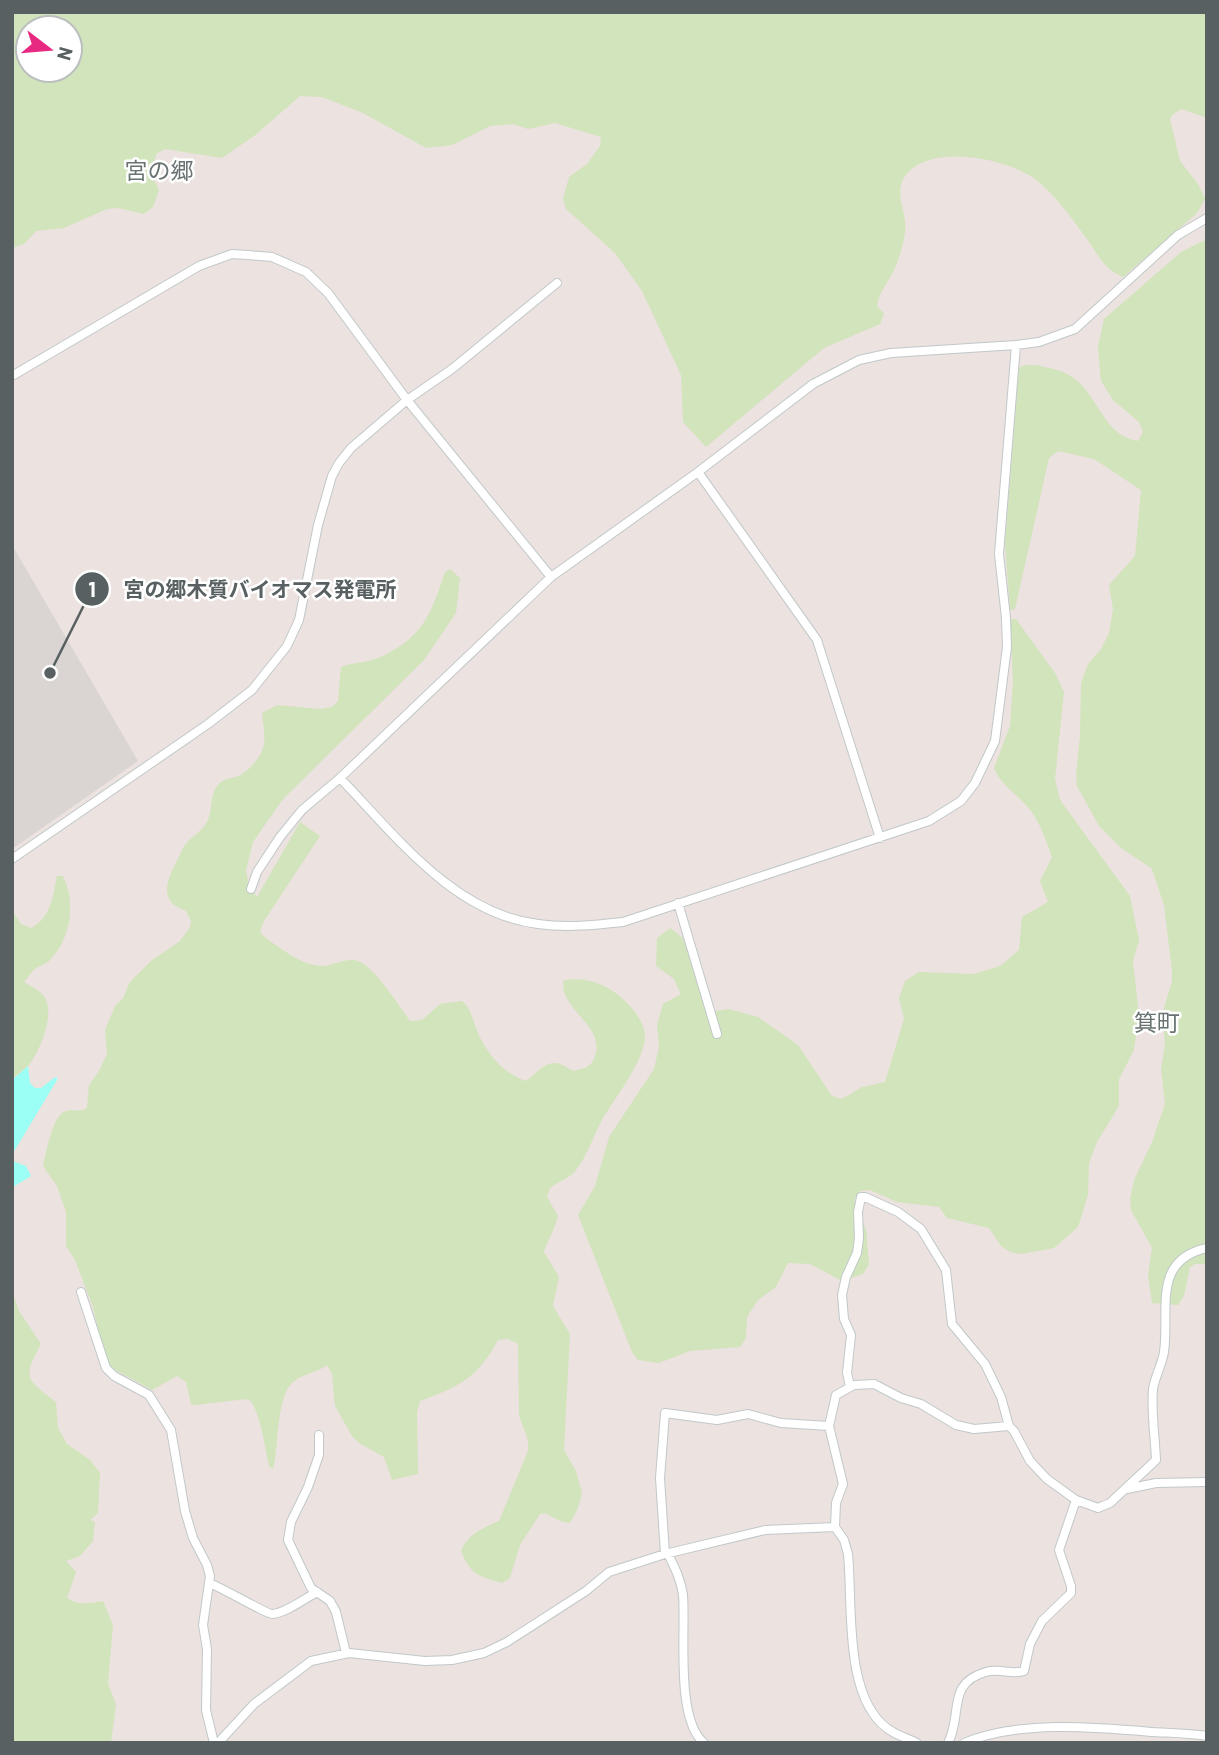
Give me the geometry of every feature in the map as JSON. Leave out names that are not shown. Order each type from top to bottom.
[{"type":"street","points":[[251,889],[257,873],[280,836],[302,810],[340,778],[551,576],[698,472],[813,384],[859,360],[891,354],[1039,342],[1075,328],[1178,235],[1207,218]]},
{"type":"street","points":[[12,376],[199,265],[232,254],[272,257],[306,272],[328,293],[407,400],[551,576]]},
{"type":"street","points":[[12,859],[253,690],[287,646],[299,621],[318,525],[332,476],[351,448],[407,400],[452,369],[557,283]]},
{"type":"street","points":[[340,778],[434,876],[482,908],[536,924],[579,927],[623,922],[880,838],[929,821],[961,801],[975,783],[995,741],[1007,647],[999,554],[1016,345]]},
{"type":"street","points":[[698,472],[817,640],[880,838]]},
{"type":"street","points":[[678,903],[717,1034]]},
{"type":"street","points":[[850,1386],[847,1373],[851,1335],[844,1319],[842,1295],[846,1277],[857,1253],[858,1212],[861,1197],[865,1197],[898,1212],[921,1229],[927,1238],[946,1270],[951,1324],[985,1364],[1001,1396],[1009,1426],[1030,1461],[1047,1479],[1076,1500],[1098,1508],[1110,1503],[1127,1489],[1138,1475],[1156,1460],[1153,1389],[1164,1352],[1166,1289],[1173,1269],[1184,1257],[1207,1248]]},
{"type":"street","points":[[81,1292],[106,1368],[114,1376],[149,1395],[171,1430],[185,1511],[193,1538],[207,1564],[209,1583],[203,1625],[207,1649],[206,1710],[216,1743],[227,1739],[254,1704],[312,1661],[346,1653],[425,1661],[452,1660],[484,1653],[507,1642],[586,1591],[609,1572],[667,1554],[765,1530],[835,1527]]},
{"type":"street","points":[[917,1743],[886,1728],[863,1698],[854,1648],[848,1554],[844,1540],[835,1527],[836,1503],[843,1484],[829,1426],[836,1395],[850,1386],[874,1384],[901,1398],[921,1404],[956,1425],[974,1429],[1009,1426]]},
{"type":"street","points":[[704,1743],[696,1736],[691,1724],[682,1660],[681,1581],[667,1554],[660,1478],[665,1413],[718,1420],[748,1414],[781,1423],[829,1426]]},
{"type":"street","points":[[318,1436],[318,1455],[307,1488],[291,1522],[288,1540],[311,1588],[330,1601],[336,1612],[346,1653]]},
{"type":"street","points":[[1127,1489],[1156,1483],[1207,1482]]},
{"type":"street","points":[[947,1743],[956,1722],[958,1694],[966,1681],[990,1670],[1018,1673],[1024,1671],[1030,1644],[1042,1621],[1071,1593],[1068,1574],[1059,1550],[1076,1500]]},
{"type":"street","points":[[209,1583],[241,1597],[267,1614],[275,1614],[317,1592]]},
{"type":"street","points":[[964,1743],[978,1737],[1010,1732],[1097,1727],[1207,1736]]},
{"type":"shaded area","points":[[12,545],[138,761],[12,849]]},
{"type":"green space","points":[[12,12],[1207,12],[1207,118],[1182,109],[1170,119],[1180,161],[1198,184],[1205,199],[1197,213],[1123,277],[1105,265],[1057,201],[1027,174],[992,161],[972,158],[934,159],[918,165],[906,175],[900,189],[904,236],[895,268],[878,301],[877,306],[884,314],[880,324],[824,348],[706,447],[683,422],[681,375],[642,291],[615,253],[566,209],[563,199],[569,177],[587,164],[600,146],[601,137],[555,123],[528,129],[513,124],[490,126],[452,145],[426,148],[363,113],[322,97],[300,96],[254,136],[222,158],[165,149],[156,154],[152,176],[159,190],[153,207],[144,214],[118,208],[107,209],[64,228],[36,231],[24,244],[12,248]]},
{"type":"green space","points":[[1207,239],[1207,1264],[1190,1267],[1184,1296],[1178,1305],[1152,1303],[1148,1275],[1152,1248],[1131,1210],[1130,1199],[1134,1180],[1152,1142],[1165,1104],[1161,1070],[1165,1043],[1162,1015],[1172,981],[1172,971],[1164,905],[1151,868],[1121,848],[1099,826],[1077,786],[1076,775],[1081,683],[1088,664],[1101,649],[1109,633],[1113,609],[1109,585],[1135,556],[1141,490],[1094,459],[1058,451],[1049,458],[1015,609],[1010,610],[1005,543],[1019,368],[1034,365],[1067,374],[1086,390],[1116,431],[1138,441],[1143,432],[1139,422],[1113,400],[1101,381],[1098,347],[1104,319],[1181,252]]},
{"type":"green space","points":[[450,569],[460,578],[456,613],[424,660],[283,799],[253,842],[246,870],[249,887],[257,897],[300,822],[320,836],[264,921],[260,931],[263,936],[306,963],[327,966],[351,960],[360,962],[380,980],[410,1021],[422,1020],[440,1004],[462,1001],[469,1009],[478,1034],[494,1059],[509,1072],[526,1081],[548,1064],[558,1063],[573,1071],[584,1068],[594,1060],[597,1047],[595,1038],[568,1000],[563,981],[583,980],[608,988],[629,1005],[644,1029],[644,1046],[640,1057],[601,1122],[583,1159],[573,1173],[550,1188],[547,1197],[558,1216],[544,1252],[559,1277],[553,1306],[570,1334],[564,1450],[576,1471],[582,1493],[570,1523],[545,1513],[540,1514],[520,1545],[510,1578],[502,1583],[472,1570],[461,1551],[472,1536],[499,1521],[528,1451],[527,1437],[519,1414],[518,1344],[508,1339],[498,1340],[483,1364],[466,1380],[420,1401],[417,1412],[418,1474],[392,1480],[384,1457],[352,1436],[335,1406],[332,1374],[327,1365],[296,1380],[287,1390],[281,1411],[273,1469],[269,1466],[260,1424],[251,1401],[246,1399],[191,1404],[186,1382],[177,1376],[152,1390],[106,1365],[93,1307],[75,1260],[66,1246],[66,1212],[57,1186],[43,1166],[50,1136],[60,1115],[67,1111],[87,1108],[89,1085],[107,1054],[105,1030],[115,1006],[123,998],[130,982],[151,961],[180,941],[190,927],[191,921],[186,911],[171,902],[168,896],[168,882],[184,846],[207,822],[217,786],[244,773],[260,755],[264,742],[262,713],[277,705],[320,709],[332,707],[338,701],[341,667],[378,658],[405,643],[423,624],[445,572]]},
{"type":"green space","points":[[1010,619],[1016,619],[1055,673],[1064,692],[1055,779],[1060,800],[1130,896],[1139,940],[1133,961],[1139,1015],[1134,1050],[1119,1079],[1119,1106],[1097,1142],[1089,1163],[1088,1195],[1078,1227],[1054,1248],[1021,1254],[1010,1252],[1001,1246],[989,1228],[947,1218],[939,1207],[897,1202],[870,1190],[860,1191],[854,1200],[866,1230],[869,1264],[863,1274],[842,1281],[810,1264],[788,1263],[776,1287],[758,1300],[747,1317],[746,1338],[740,1347],[690,1351],[659,1363],[638,1360],[632,1352],[578,1215],[595,1186],[609,1137],[654,1069],[659,1047],[657,1025],[663,1004],[681,994],[674,979],[656,966],[657,938],[670,928],[683,938],[709,1012],[729,1009],[758,1017],[798,1045],[832,1096],[842,1099],[862,1087],[885,1082],[904,1019],[899,998],[905,981],[919,972],[974,974],[1000,966],[1019,950],[1022,917],[1048,902],[1040,881],[1052,857],[1045,839],[1031,811],[1001,780],[994,768],[1010,726],[1013,681]]},
{"type":"green space","points":[[57,876],[63,876],[69,897],[67,931],[63,942],[50,960],[35,969],[24,982],[43,995],[47,1002],[48,1021],[42,1041],[29,1065],[12,1080],[12,910],[21,924],[31,928],[38,924],[50,906]]},
{"type":"green space","points":[[12,1291],[19,1311],[41,1344],[31,1365],[30,1378],[56,1402],[58,1428],[67,1444],[90,1460],[100,1473],[98,1513],[90,1520],[95,1522],[93,1541],[80,1556],[66,1561],[76,1572],[67,1598],[80,1603],[103,1601],[113,1625],[108,1684],[116,1704],[111,1743],[12,1743]]},
{"type":"water","points":[[28,1066],[30,1083],[35,1088],[41,1088],[57,1077],[57,1080],[13,1153],[13,1161],[26,1166],[31,1176],[13,1187],[12,1080]]},
{"type":"place","name":"宮の郷木質バイオマス発電所","points":[[50,673]]},
{"type":"district","name":"宮の郷","points":[[159,171]]},
{"type":"district","name":"箕町","points":[[1157,1023]]}]
